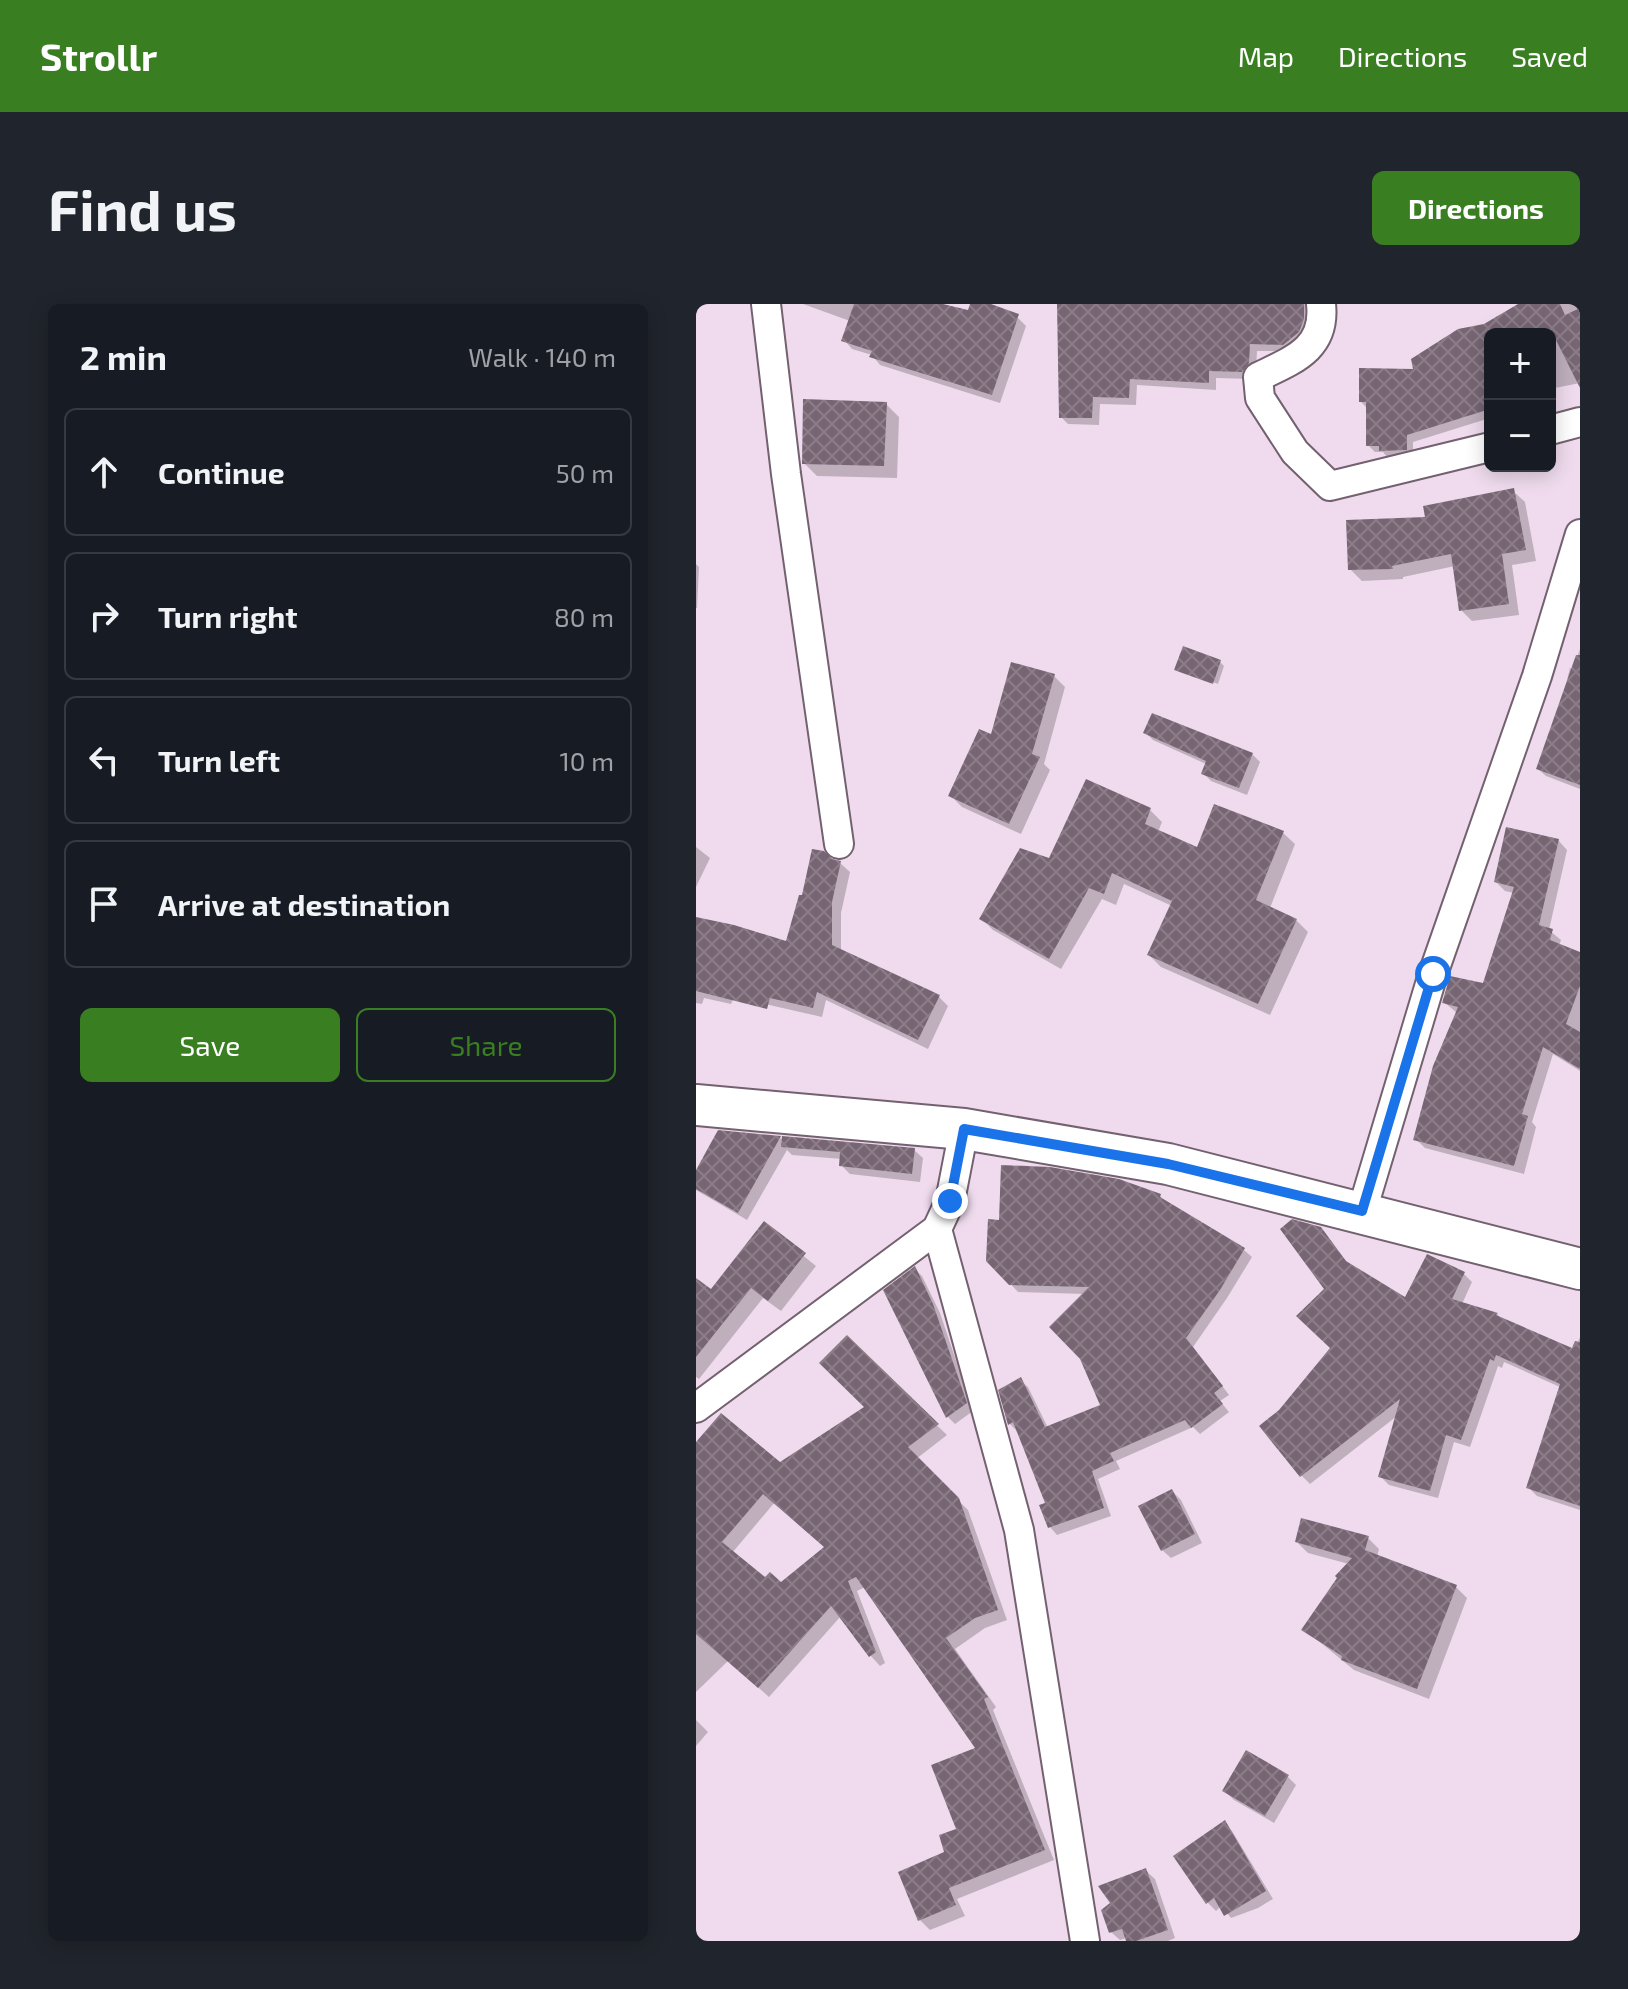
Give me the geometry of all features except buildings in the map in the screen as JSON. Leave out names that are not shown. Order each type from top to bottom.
[{"type":"main road","points":[[696,1105],[964,1129],[1168,1164],[1580,1269]]},
{"type":"street","points":[[766,304],[786,474],[839,844]]},
{"type":"street","points":[[1321,304],[1323,323],[1309,348],[1258,377],[1260,398],[1295,452],[1330,486],[1484,448]]},
{"type":"street","points":[[1556,428],[1580,422]]},
{"type":"street","points":[[1362,1211],[1433,974],[1537,676],[1580,534]]},
{"type":"street","points":[[696,1408],[937,1229],[950,1201],[964,1129]]},
{"type":"street","points":[[937,1229],[1019,1530],[1085,1941]]},
{"type":"route","points":[[950,1201],[964,1129],[1168,1164],[1362,1211],[1433,974]]}]
